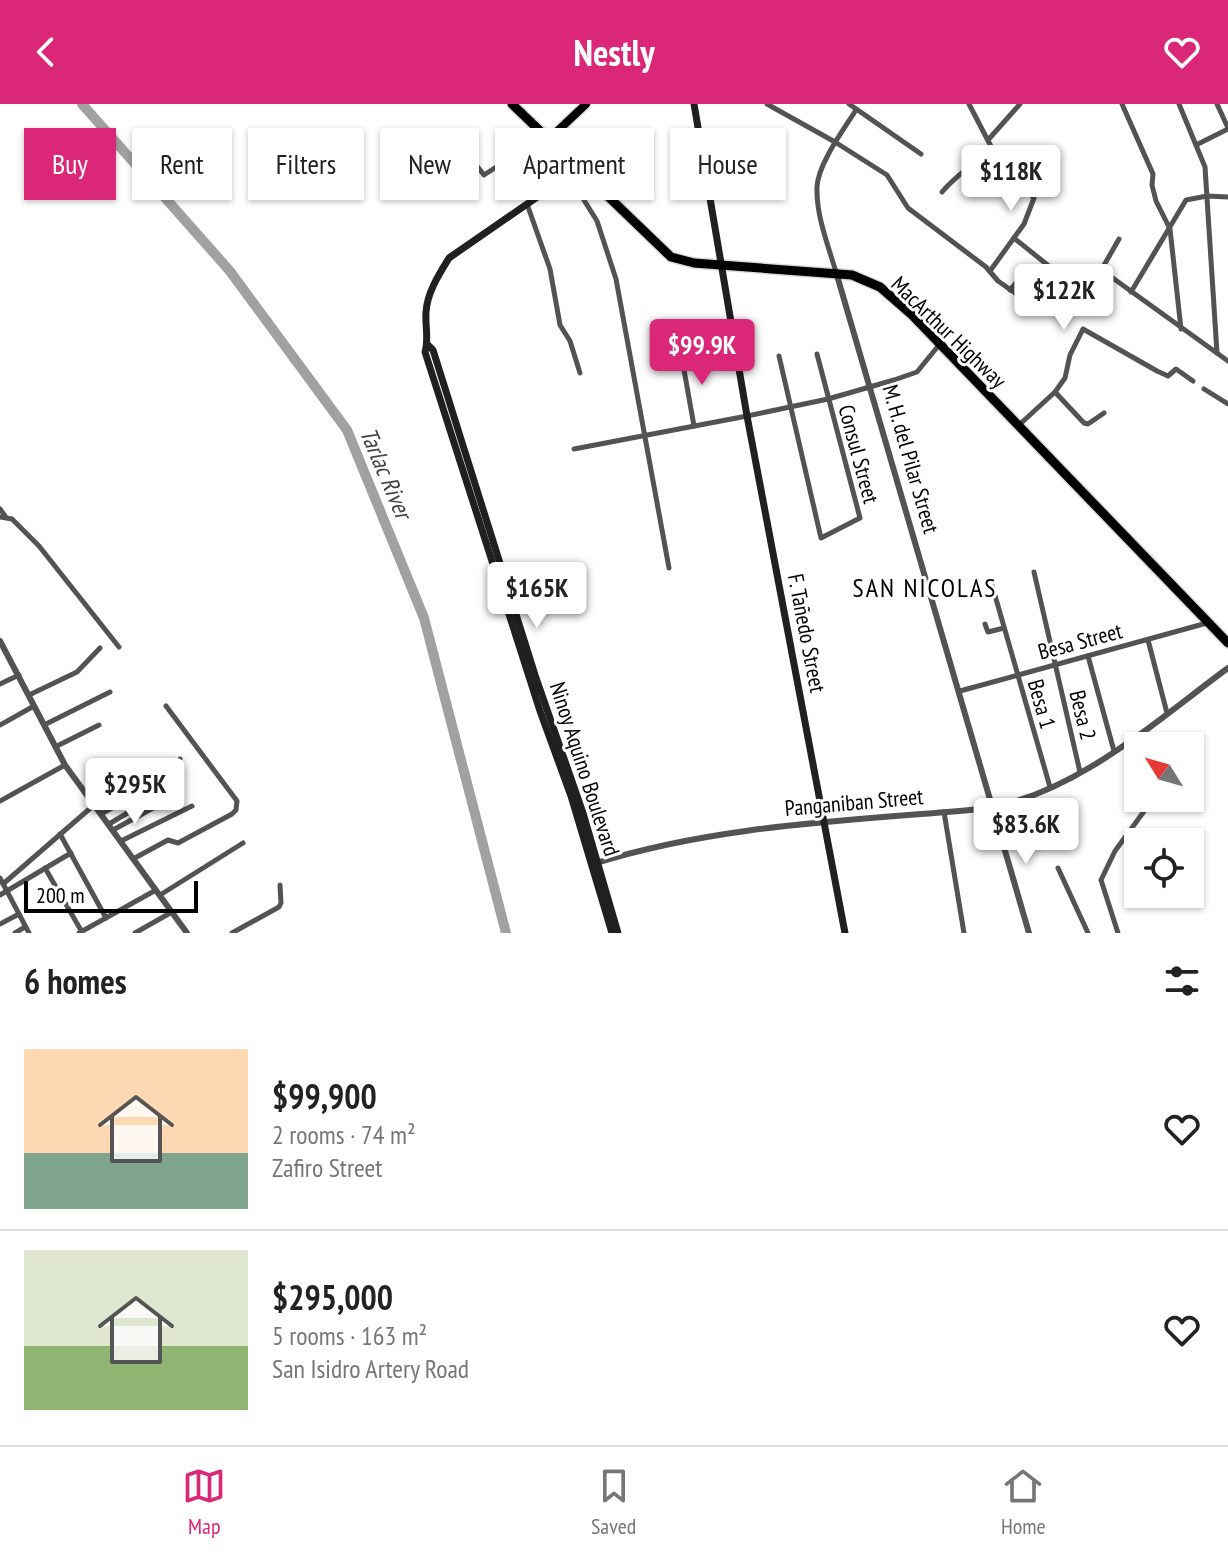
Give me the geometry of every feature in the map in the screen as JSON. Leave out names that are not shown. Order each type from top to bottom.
[{"type":"highway","name":"MacArthur Highway","points":[[512,104],[536,128]]},
{"type":"highway","name":"MacArthur Highway","points":[[612,200],[671,257],[694,263],[836,272],[880,287],[1228,643]]},
{"type":"main road","points":[[561,128],[586,104]]},
{"type":"main road","name":"F. Tañedo Street","points":[[694,104],[747,416],[845,933]]},
{"type":"main road","name":"Ninoy Aquino Boulevard","points":[[530,201],[449,258],[429,296],[426,356],[615,933]]},
{"type":"street","points":[[767,104],[835,142],[890,178],[908,208],[1038,309]]},
{"type":"street","points":[[969,104],[997,158],[1034,198],[1024,224],[990,271]]},
{"type":"street","points":[[1122,104],[1153,174],[1156,201],[1170,229],[1181,329]]},
{"type":"street","points":[[1179,104],[1205,167],[1217,353]]},
{"type":"street","points":[[1196,145],[1228,129],[1217,104]]},
{"type":"street","points":[[988,140],[1017,105]]},
{"type":"street","points":[[836,272],[822,224],[817,188],[820,174],[854,107],[921,154]]},
{"type":"street","points":[[942,192],[955,177],[968,171],[992,149]]},
{"type":"street","points":[[479,169],[484,175],[507,160],[530,201],[550,269],[560,325],[570,341],[580,373]]},
{"type":"street","points":[[1016,178],[1037,161],[1052,170]]},
{"type":"street","points":[[1131,292],[1186,200],[1207,196],[1228,197]]},
{"type":"street","points":[[586,200],[604,236],[616,279],[669,568]]},
{"type":"street","points":[[1014,238],[1055,271],[1050,281]]},
{"type":"street","points":[[1119,239],[1103,269],[1228,361]]},
{"type":"street","name":"M. H. del Pilar Street","points":[[836,272],[1029,933]]},
{"type":"street","points":[[1010,290],[1016,283],[1034,296]]},
{"type":"street","points":[[1018,426],[1055,392],[1065,378],[1070,355],[1083,329],[1157,371],[1168,376],[1176,369],[1193,381]]},
{"type":"street","points":[[574,449],[828,399],[917,372],[940,345]]},
{"type":"street","points":[[681,353],[694,426]]},
{"type":"street","name":"Consul Street","points":[[790,407],[820,538],[860,518],[817,354]]},
{"type":"street","points":[[779,356],[790,407]]},
{"type":"street","points":[[1204,389],[1228,404]]},
{"type":"street","points":[[1055,392],[1084,423],[1088,424],[1104,413]]},
{"type":"street","points":[[0,509],[3,516],[17,523],[39,546],[119,647]]},
{"type":"street","name":"Besa 2","points":[[1034,572],[1080,772]]},
{"type":"street","name":"Besa 1","points":[[992,585],[1050,787]]},
{"type":"street","name":"Besa Street","points":[[960,691],[1208,623]]},
{"type":"street","points":[[985,624],[988,632],[1004,628]]},
{"type":"street","points":[[1148,640],[1167,713]]},
{"type":"street","points":[[0,641],[65,765],[187,933]]},
{"type":"street","points":[[29,695],[77,672],[100,648]]},
{"type":"street","points":[[1088,656],[1114,751]]},
{"type":"street","name":"Panganiban Street","points":[[594,864],[710,836],[826,820],[993,808],[1080,772],[1228,668]]},
{"type":"street","points":[[0,684],[19,675]]},
{"type":"street","points":[[44,725],[110,692]]},
{"type":"street","points":[[0,725],[34,706]]},
{"type":"street","points":[[133,859],[165,841],[178,843],[236,810],[237,801],[166,706]]},
{"type":"street","points":[[54,747],[99,725]]},
{"type":"street","points":[[101,814],[176,773],[180,759]]},
{"type":"street","points":[[0,801],[65,765]]},
{"type":"street","points":[[15,933],[27,930],[1,881],[93,804],[155,766]]},
{"type":"street","points":[[111,827],[175,796]]},
{"type":"street","points":[[111,827],[146,802]]},
{"type":"street","points":[[121,841],[192,806]]},
{"type":"street","points":[[944,812],[964,933]]},
{"type":"street","points":[[1118,933],[1101,880],[1115,851],[1144,812]]},
{"type":"street","points":[[60,834],[106,918]]},
{"type":"street","points":[[45,868],[80,932],[243,843]]},
{"type":"street","points":[[0,895],[71,853]]},
{"type":"street","points":[[1058,868],[1088,933]]},
{"type":"street","points":[[232,933],[279,907],[280,885]]},
{"type":"street","points":[[135,933],[172,912]]},
{"type":"street","points":[[0,924],[19,914]]},
{"type":"waterway","name":"Tarlac River","points":[[82,104],[229,270],[347,430],[424,618],[506,933]]},
{"type":"district","name":"SAN NICOLAS","points":[[925,587]]}]
